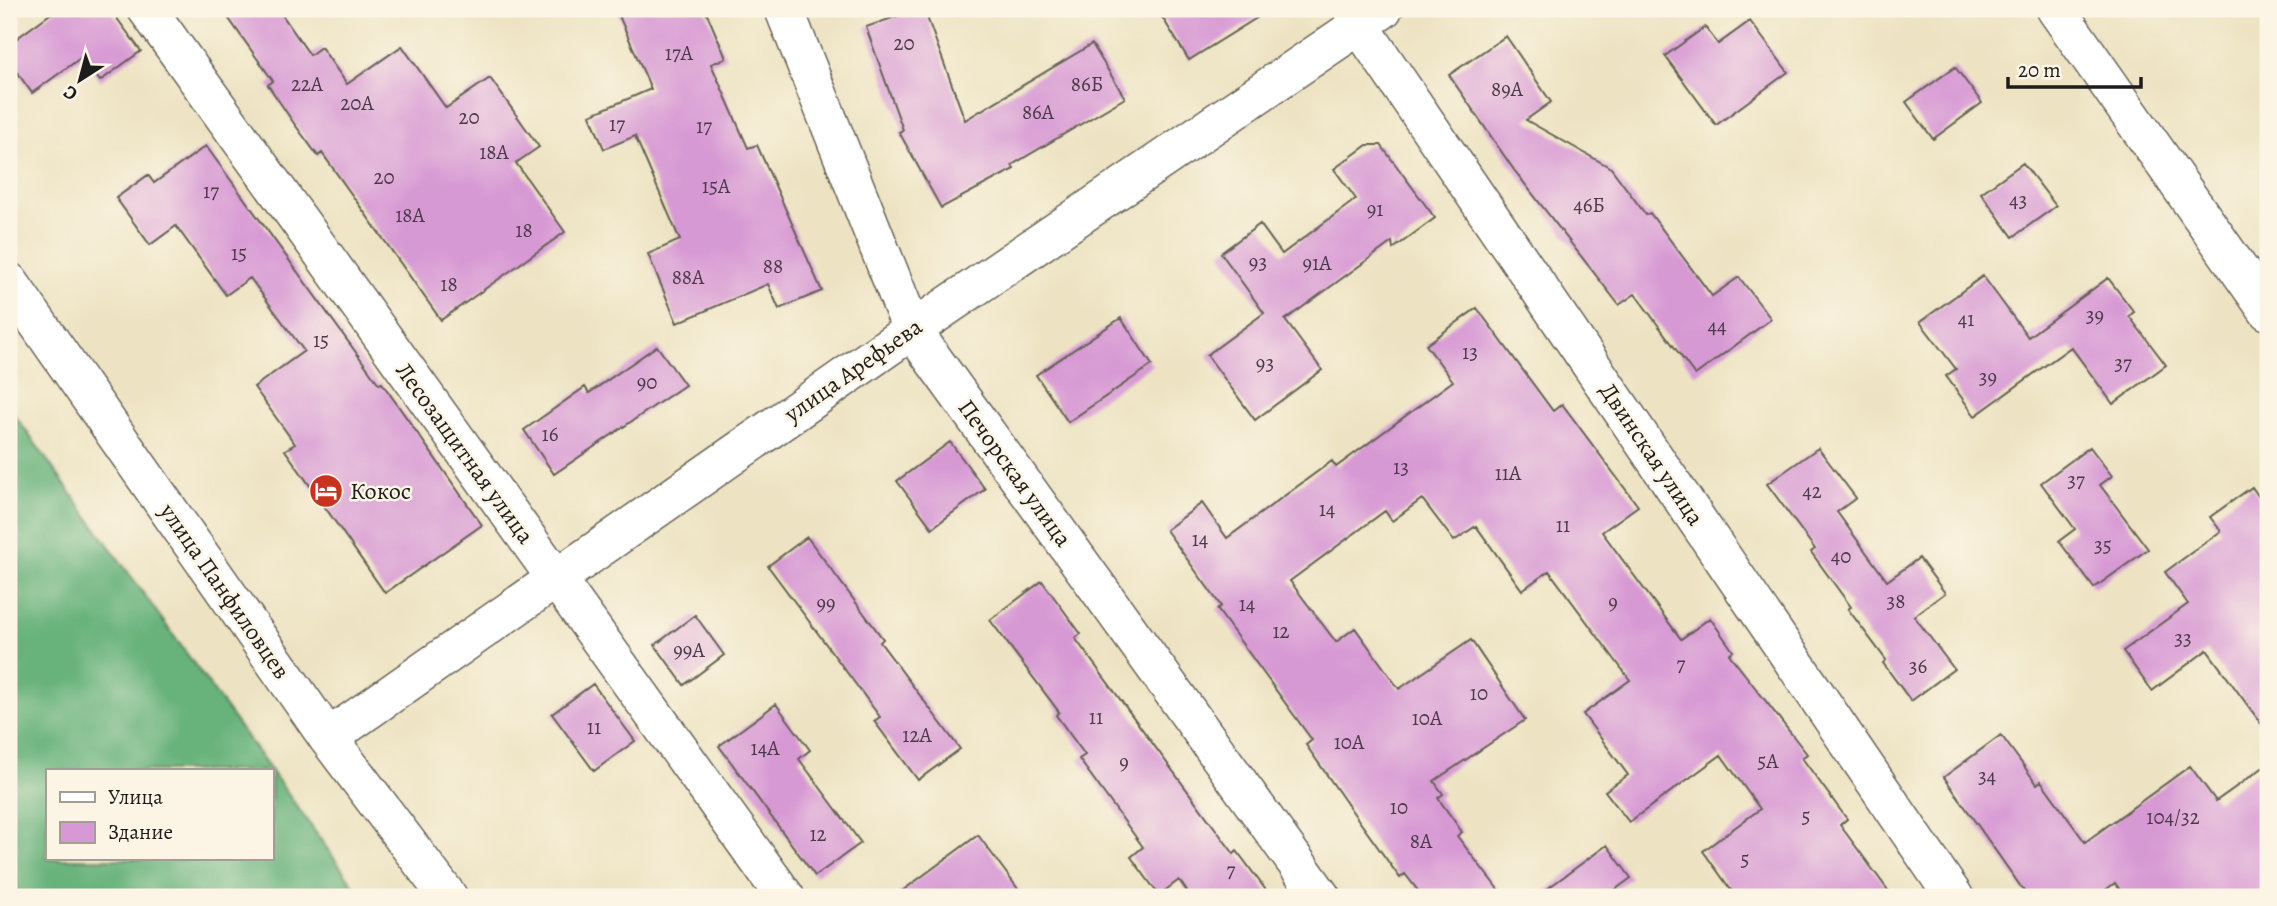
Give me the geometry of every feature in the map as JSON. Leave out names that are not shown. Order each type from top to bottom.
[{"type":"street","name":"Лесозащитная улица","points":[[147,9],[785,897]]},
{"type":"street","name":"Печорская улица","points":[[784,9],[912,330],[1321,897]]},
{"type":"street","points":[[2056,9],[2268,312]]},
{"type":"street","name":"улица Арефьева","points":[[328,738],[1365,15]]},
{"type":"street","name":"Двинская улица","points":[[1365,15],[1954,897]]},
{"type":"street","name":"улица Панфиловцев","points":[[9,282],[328,738],[447,897]]},
{"type":"green space","points":[[9,407],[270,769],[46,769],[46,860],[273,860],[273,773],[362,897],[9,897]]},
{"type":"building","points":[[57,9],[110,9],[141,51],[100,81],[82,57],[32,93],[9,61],[9,44]]},
{"type":"building","points":[[222,9],[278,9],[310,55],[321,47],[347,84],[402,46],[446,108],[490,78],[539,147],[516,163],[565,232],[441,320],[322,153],[318,156],[293,122],[268,85],[273,81]]},
{"type":"building","points":[[616,9],[705,9],[726,58],[711,64],[748,148],[757,145],[822,291],[779,309],[768,284],[677,323],[648,254],[680,240],[635,136],[604,149],[590,115],[651,89]]},
{"type":"building","points":[[924,9],[965,120],[1092,44],[1125,98],[1012,165],[1014,169],[941,208],[899,132],[903,130],[866,27]]},
{"type":"building","points":[[1157,9],[1271,9],[1189,60]]},
{"type":"building","points":[[1750,21],[1788,72],[1716,125],[1665,56],[1705,27],[1718,44]]},
{"type":"building","points":[[1506,36],[1551,102],[1526,120],[1611,168],[1646,215],[1650,213],[1712,296],[1739,277],[1771,319],[1695,375],[1635,294],[1619,305],[1514,170],[1449,75]]},
{"type":"building","points":[[1955,67],[1982,103],[1933,139],[1906,102]]},
{"type":"building","points":[[1367,145],[1381,145],[1435,218],[1393,249],[1392,242],[1285,320],[1322,370],[1255,420],[1207,355],[1264,313],[1221,253],[1260,224],[1282,254],[1356,199],[1334,169]]},
{"type":"building","points":[[206,146],[379,384],[382,383],[482,525],[385,593],[285,450],[295,444],[254,387],[304,351],[250,278],[226,295],[176,226],[150,245],[116,198],[148,175],[154,183]]},
{"type":"building","points":[[2023,163],[2056,206],[2013,237],[1981,193]]},
{"type":"building","points":[[1983,276],[2028,337],[2108,278],[2134,312],[2129,316],[2166,365],[2113,404],[2071,347],[1975,416],[1946,376],[1956,369],[1920,322]]},
{"type":"building","points":[[1477,308],[1553,411],[1562,404],[1638,506],[1602,532],[1681,639],[1710,618],[1733,651],[1729,654],[1807,754],[1802,758],[1847,819],[1840,825],[1893,897],[1736,897],[1703,851],[1760,809],[1721,755],[1629,822],[1605,791],[1628,775],[1583,714],[1630,680],[1549,571],[1522,590],[1476,526],[1454,541],[1422,499],[1392,521],[1385,511],[1290,581],[1336,642],[1355,628],[1399,689],[1471,640],[1525,720],[1434,781],[1443,794],[1438,798],[1462,832],[1457,836],[1504,897],[1423,897],[1405,874],[1400,878],[1357,818],[1306,745],[1312,740],[1217,609],[1221,606],[1166,530],[1202,503],[1227,538],[1332,461],[1336,467],[1453,381],[1426,345]]},
{"type":"building","points":[[1121,318],[1152,365],[1068,422],[1036,375]]},
{"type":"building","points":[[657,346],[685,385],[554,474],[524,430],[585,387],[589,393]]},
{"type":"building","points":[[950,442],[985,489],[932,528],[897,481]]},
{"type":"building","points":[[2090,447],[2112,476],[2100,485],[2148,549],[2094,588],[2059,541],[2075,529],[2041,483]]},
{"type":"building","points":[[1818,448],[1856,498],[1837,512],[1887,581],[1919,558],[1945,593],[1914,616],[1954,669],[1911,701],[1883,663],[1886,660],[1848,609],[1851,607],[1811,552],[1815,549],[1767,484]]},
{"type":"building","points":[[2252,487],[2268,510],[2268,733],[2207,650],[2152,691],[2123,651],[2188,604],[2165,572],[2221,531],[2210,517]]},
{"type":"building","points":[[807,537],[883,639],[880,642],[960,749],[918,780],[874,721],[880,717],[768,566]]},
{"type":"building","points":[[1042,581],[1081,634],[1075,638],[1234,854],[1237,851],[1271,897],[1191,897],[1179,880],[1159,895],[1131,857],[1143,847],[1079,759],[1085,755],[1056,715],[1059,712],[990,620]]},
{"type":"building","points":[[695,615],[724,655],[684,685],[655,645]]},
{"type":"building","points":[[593,684],[635,741],[594,771],[552,714]]},
{"type":"building","points":[[776,704],[810,750],[799,759],[861,843],[815,876],[719,746]]},
{"type":"building","points":[[2001,735],[2037,784],[2041,781],[2085,842],[2190,766],[2216,801],[2268,764],[2268,897],[2125,897],[2115,883],[2096,897],[2028,897],[1944,777]]},
{"type":"building","points":[[978,835],[1024,897],[894,897]]},
{"type":"building","points":[[1607,845],[1631,878],[1605,897],[1536,897]]},
{"type":"place","name":"Кокос","points":[[326,491]]}]
